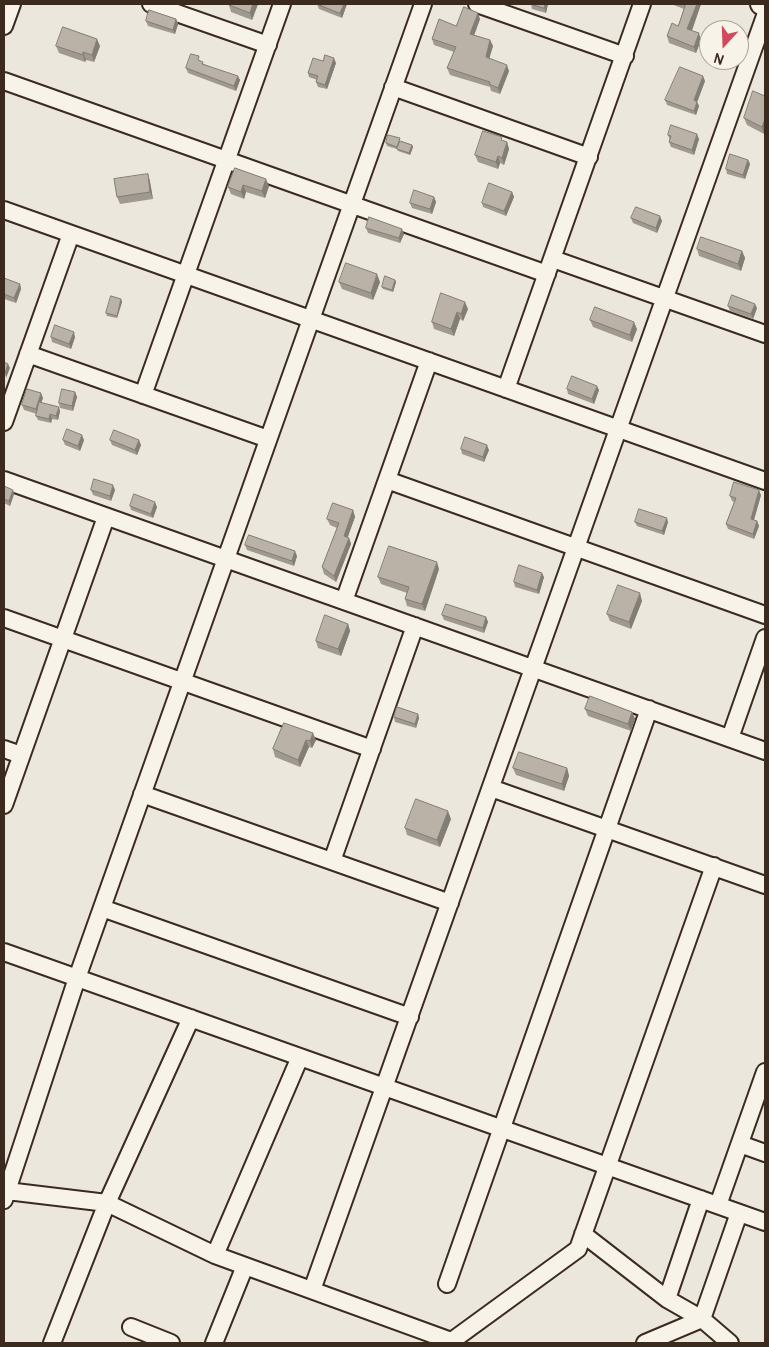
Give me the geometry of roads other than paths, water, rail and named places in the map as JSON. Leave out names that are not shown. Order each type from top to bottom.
[{"type":"main road","points":[[761,4],[765,6]]},
{"type":"street","points":[[4,26],[12,4]]},
{"type":"street","points":[[151,4],[268,45]]},
{"type":"street","points":[[144,395],[282,4]]},
{"type":"street","points":[[423,4],[9,1165],[6,1195],[107,1202],[215,1255],[450,1342],[578,1249],[714,866]]},
{"type":"street","points":[[477,4],[625,56]]},
{"type":"street","points":[[506,389],[642,4]]},
{"type":"street","points":[[312,1290],[765,16]]},
{"type":"street","points":[[4,81],[352,204],[550,266],[665,298],[765,334]]},
{"type":"street","points":[[393,87],[589,157]]},
{"type":"street","points":[[4,210],[765,481]]},
{"type":"street","points":[[4,422],[71,234]]},
{"type":"street","points":[[28,354],[268,439]]},
{"type":"street","points":[[344,601],[429,362]]},
{"type":"street","points":[[4,480],[765,751]]},
{"type":"street","points":[[387,480],[765,615]]},
{"type":"street","points":[[4,805],[106,517]]},
{"type":"street","points":[[4,618],[372,748]]},
{"type":"street","points":[[332,861],[415,626]]},
{"type":"street","points":[[730,738],[765,638]]},
{"type":"street","points":[[447,1284],[649,709]]},
{"type":"street","points":[[4,749],[22,755]]},
{"type":"street","points":[[491,788],[765,885]]},
{"type":"street","points":[[142,794],[450,903]]},
{"type":"street","points":[[102,908],[410,1017]]},
{"type":"street","points":[[4,952],[765,1222]]},
{"type":"street","points":[[52,1343],[107,1202],[191,1018]]},
{"type":"street","points":[[215,1255],[300,1057]]},
{"type":"street","points":[[718,1205],[765,1072]]},
{"type":"street","points":[[740,1144],[765,1152]]},
{"type":"street","points":[[667,1298],[701,1199]]},
{"type":"street","points":[[645,1343],[702,1319],[739,1213]]},
{"type":"street","points":[[583,1234],[667,1298],[702,1319],[730,1343]]},
{"type":"street","points":[[214,1343],[245,1266]]},
{"type":"street","points":[[130,1327],[171,1343]]}]
